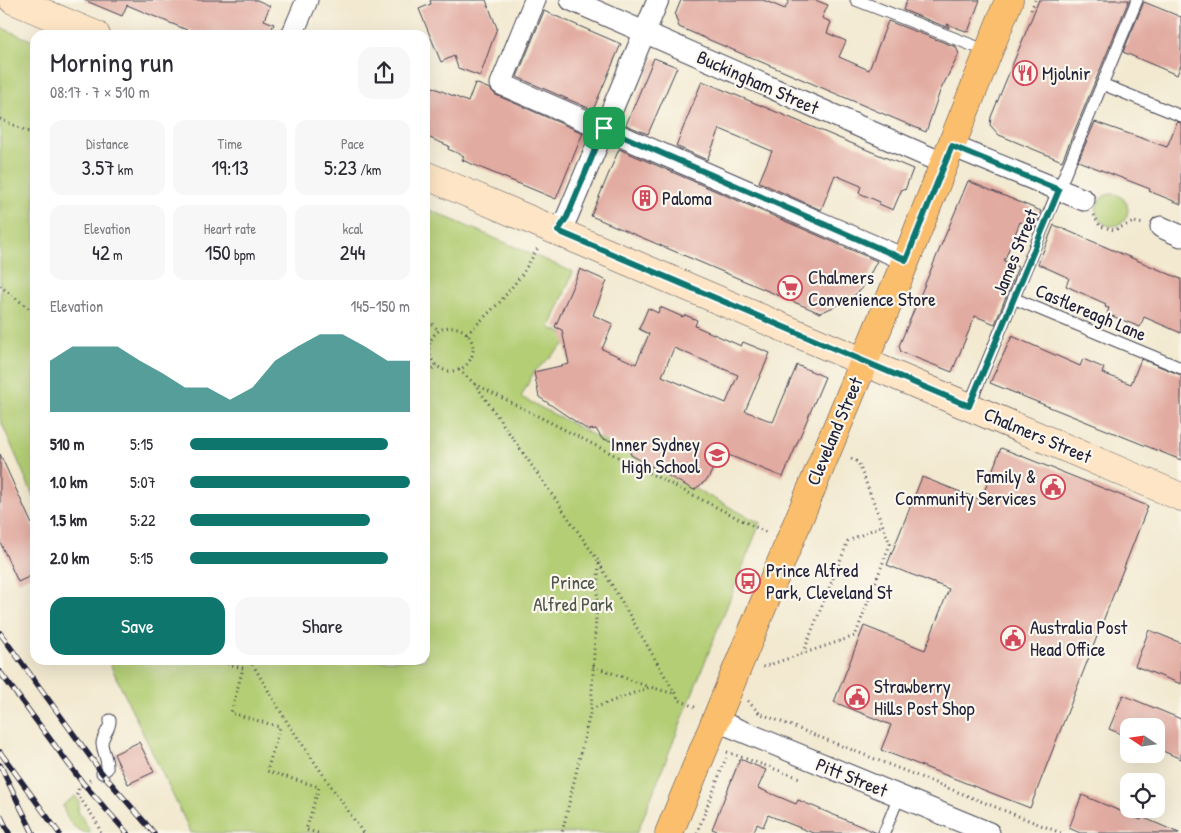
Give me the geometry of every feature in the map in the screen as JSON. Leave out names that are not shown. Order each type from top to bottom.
[{"type":"main road","points":[[13,0],[84,30]]},
{"type":"main road","name":"Cleveland Street","points":[[669,833],[706,714],[863,362],[906,260],[987,51],[1009,0]]},
{"type":"main road","name":"Chalmers Street","points":[[430,176],[1181,497]]},
{"type":"street","points":[[535,0],[500,84],[906,260]]},
{"type":"street","name":"Buckingham Street","points":[[570,0],[948,155],[1059,190],[1084,200]]},
{"type":"street","points":[[558,231],[567,217],[658,0]]},
{"type":"street","points":[[294,30],[303,1]]},
{"type":"street","points":[[1161,227],[1181,236]]},
{"type":"street","name":"Pitt Street","points":[[706,714],[989,833]]},
{"type":"lane","points":[[856,0],[987,51]]},
{"type":"lane","name":"James Street","points":[[969,406],[1137,0]]},
{"type":"lane","points":[[1102,84],[1181,116]]},
{"type":"lane","name":"Castlereagh Lane","points":[[1014,299],[1181,368]]},
{"type":"lane","points":[[102,773],[107,769],[108,764],[102,743],[110,727],[110,720]]},
{"type":"lane","points":[[884,833],[899,796]]},
{"type":"path","points":[[0,119],[30,133]]},
{"type":"path","points":[[1084,200],[1100,226],[1114,230],[1134,222],[1161,227]]},
{"type":"path","points":[[467,334],[501,301],[523,273],[538,247],[558,231]]},
{"type":"path","points":[[0,286],[30,309]]},
{"type":"path","points":[[430,322],[439,331]]},
{"type":"path","points":[[430,342],[439,331],[454,327],[467,334],[474,347],[470,361],[459,370],[445,371],[436,365],[430,352]]},
{"type":"path","points":[[430,371],[436,365]]},
{"type":"path","points":[[459,370],[475,384],[767,533]]},
{"type":"path","points":[[475,384],[598,562],[679,700],[706,714]]},
{"type":"path","points":[[759,676],[763,667],[855,636],[890,544],[858,462],[849,458]]},
{"type":"path","points":[[803,654],[848,541],[882,525]]},
{"type":"path","points":[[562,833],[591,709],[598,562]]},
{"type":"path","points":[[232,665],[244,668]]},
{"type":"path","points":[[248,665],[244,668],[230,713],[280,727]]},
{"type":"path","points":[[253,665],[287,722],[363,833]]},
{"type":"path","points":[[593,666],[650,687],[676,694]]},
{"type":"path","points":[[591,709],[650,687]]},
{"type":"path","points":[[752,693],[748,702],[759,713],[1061,833]]},
{"type":"path","points":[[287,722],[280,727],[267,771],[319,787]]},
{"type":"path","points":[[697,833],[725,764],[727,751]]},
{"type":"path","points":[[101,833],[96,821],[77,792],[79,787],[102,773]]},
{"type":"path","points":[[318,833],[306,830],[319,787],[326,781]]},
{"type":"green space","points":[[0,27],[30,40],[30,488],[0,419]]},
{"type":"green space","points":[[1112,194],[1118,195],[1123,199],[1127,204],[1127,216],[1123,221],[1118,225],[1112,226],[1106,225],[1101,221],[1097,216],[1096,210],[1097,204],[1101,199],[1106,195]]},
{"type":"green space","name":"Prince Alfred Park","points":[[430,210],[573,272],[550,328],[572,337],[534,372],[521,397],[760,523],[637,833],[191,833],[110,665],[430,665]]},
{"type":"green space","points":[[75,796],[79,801],[78,811],[91,833],[80,831],[66,815],[63,805]]},
{"type":"building","points":[[84,0],[257,0],[270,6],[264,20],[274,24],[271,30],[187,30],[127,5],[122,16]]},
{"type":"building","points":[[430,0],[486,0],[497,28],[480,76],[458,68],[454,56],[441,62],[430,36],[430,30],[428,30],[419,9],[431,4]]},
{"type":"building","points":[[681,0],[763,0],[785,9],[789,0],[815,0],[828,5],[822,18],[831,22],[827,33],[846,41],[839,57],[869,70],[888,21],[956,47],[959,54],[940,91],[926,132],[679,27],[675,15]]},
{"type":"building","points":[[907,0],[980,0],[968,32],[947,24],[949,28],[903,10]]},
{"type":"building","points":[[1039,0],[1129,0],[1062,161],[999,135],[990,125],[991,117]]},
{"type":"building","points":[[1144,2],[1181,17],[1181,65],[1177,75],[1123,52]]},
{"type":"building","points":[[544,11],[621,44],[593,110],[517,77]]},
{"type":"building","points":[[654,58],[677,67],[648,134],[626,125]]},
{"type":"building","points":[[702,81],[913,169],[905,190],[902,189],[893,210],[859,193],[861,186],[835,175],[821,210],[759,182],[772,151],[720,129],[707,160],[676,146]]},
{"type":"building","points":[[475,83],[490,89],[496,95],[583,133],[556,199],[462,160],[464,156],[448,149],[449,146],[430,138],[430,86],[468,102]]},
{"type":"building","points":[[1095,122],[1167,147],[1177,122],[1181,123],[1181,204],[1149,191],[1150,189],[1078,161]]},
{"type":"building","points":[[619,149],[877,261],[862,289],[845,302],[820,313],[591,216]]},
{"type":"building","points":[[968,181],[1041,211],[1035,228],[1020,222],[1004,261],[1018,267],[995,324],[975,316],[952,372],[901,352],[899,346]]},
{"type":"building","points":[[1054,225],[1181,279],[1181,333],[1144,317],[1140,327],[1107,314],[1109,308],[1105,307],[1106,304],[1066,286],[1069,278],[1038,264]]},
{"type":"building","name":"Inner Sydney High School","points":[[580,269],[607,281],[593,315],[613,324],[602,349],[636,364],[649,334],[639,329],[648,308],[658,313],[660,307],[683,317],[685,315],[697,320],[695,326],[741,346],[743,342],[770,353],[745,411],[773,422],[797,365],[825,377],[783,477],[721,452],[708,479],[694,490],[631,455],[628,445],[618,445],[616,442],[602,439],[596,429],[588,430],[539,397],[534,372],[569,364],[562,330],[555,327]],"holes":[[[674,348],[738,375],[726,403],[662,376]]]},
{"type":"building","points":[[1012,336],[1080,366],[1083,359],[1104,368],[1102,373],[1131,384],[1141,359],[1181,375],[1181,460],[990,383]]},
{"type":"building","name":"Australia Post Head Office","points":[[1001,448],[1148,506],[1030,808],[881,750],[891,725],[834,702],[864,626],[925,650],[949,589],[887,565],[922,477],[981,500]]},
{"type":"building","points":[[0,454],[30,520],[30,576],[18,582],[0,542]]},
{"type":"building","points":[[1149,630],[1181,643],[1181,684],[1135,666]]},
{"type":"building","points":[[1123,695],[1181,719],[1181,759],[1165,752],[1165,718],[1120,718],[1120,733],[1109,729]]},
{"type":"building","points":[[139,742],[154,772],[128,784],[114,754]]},
{"type":"building","points":[[740,759],[766,770],[758,788],[796,804],[798,800],[877,833],[813,833],[768,815],[763,827],[757,824],[753,833],[722,833],[712,829]]},
{"type":"building","points":[[1082,795],[1120,811],[1120,818],[1136,818],[1141,820],[1144,818],[1179,833],[1080,833],[1069,828]]},
{"type":"railway","points":[[0,633],[102,773],[154,833]]},
{"type":"railway","points":[[0,672],[82,782],[127,833]]},
{"type":"railway","points":[[0,752],[59,833]]},
{"type":"railway","points":[[0,765],[33,833]]},
{"type":"railway","points":[[0,815],[9,833]]},
{"type":"place","name":"Mjolnir","points":[[1025,73]]},
{"type":"place","name":"Paloma","points":[[645,198]]},
{"type":"place","name":"Chalmers Convenience Store","points":[[790,288]]},
{"type":"place","name":"Inner Sydney High School","points":[[717,455]]},
{"type":"place","name":"Family & Community Services","points":[[1053,487]]},
{"type":"place","name":"Prince Alfred Park, Cleveland St","points":[[748,581]]},
{"type":"place","name":"Australia Post Head Office","points":[[1013,638]]},
{"type":"place","name":"Strawberry Hills Post Shop","points":[[857,697]]},
{"type":"route","points":[[604,128],[906,260],[952,146],[1059,190],[969,406],[558,231],[567,217],[604,128]]}]
